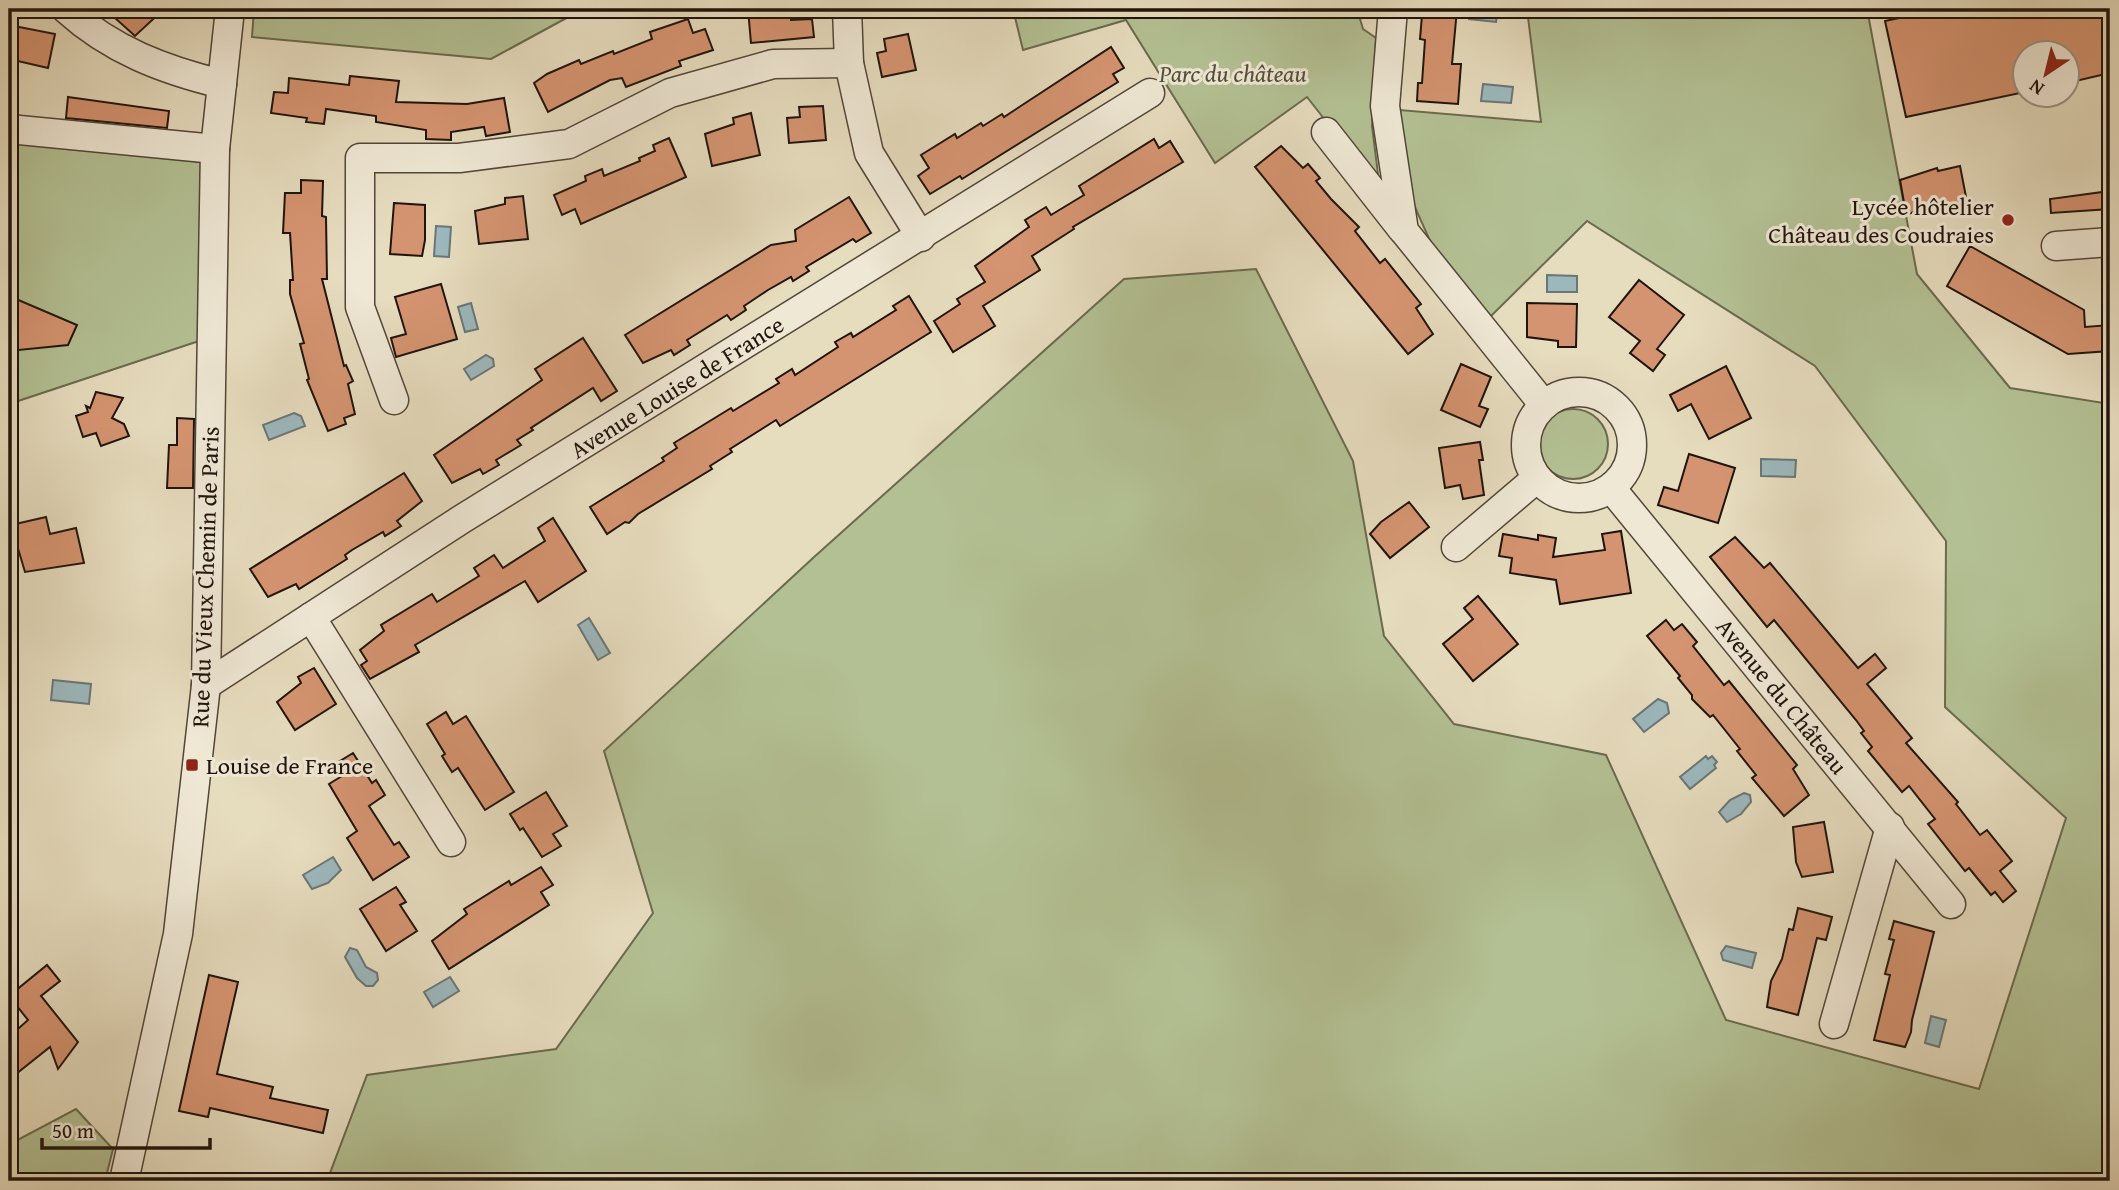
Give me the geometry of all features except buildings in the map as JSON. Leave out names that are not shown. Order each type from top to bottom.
[{"type":"street","points":[[66,9],[116,46],[169,71],[222,84]]},
{"type":"street","name":"Rue du Vieux Chemin de Paris","points":[[124,1181],[178,933],[206,685],[215,149],[230,9]]},
{"type":"street","points":[[847,9],[849,64],[869,153],[920,237]]},
{"type":"street","points":[[1393,9],[1385,106],[1404,231]]},
{"type":"street","points":[[394,400],[360,307],[360,158],[458,158],[569,144],[670,93],[773,65],[849,64]]},
{"type":"street","name":"Avenue Louise de France","points":[[206,685],[462,519],[1150,93]]},
{"type":"street","points":[[9,129],[215,149]]},
{"type":"street","points":[[1326,132],[1544,405]]},
{"type":"street","points":[[2056,246],[2110,242]]},
{"type":"street","points":[[1584,392],[1605,397],[1621,411],[1631,430],[1633,452],[1626,472],[1611,488],[1592,497],[1572,498],[1553,491],[1537,478],[1526,448],[1527,432],[1544,405],[1563,394],[1584,392]]},
{"type":"street","points":[[1456,547],[1537,478]]},
{"type":"street","name":"Avenue du Château","points":[[1611,488],[1951,904]]},
{"type":"street","points":[[311,617],[451,842]]},
{"type":"street","points":[[1833,1024],[1890,827]]},
{"type":"green space","points":[[254,9],[583,9],[491,59],[252,37]]},
{"type":"green space","name":"Parc du château","points":[[1013,9],[1357,9],[1363,29],[1376,38],[1372,126],[1380,190],[1307,97],[1215,163],[1126,20],[1023,50]]},
{"type":"green space","points":[[1527,9],[1867,9],[1917,274],[2010,388],[2110,404],[2110,1181],[327,1181],[367,1075],[556,1049],[653,913],[604,751],[813,558],[1124,279],[1256,269],[1353,461],[1384,636],[1454,724],[1606,755],[1726,1020],[1979,1089],[2066,818],[1945,707],[1946,541],[1815,366],[1587,221],[1487,320],[1431,243],[1405,185],[1400,110],[1541,122]]},
{"type":"green space","points":[[9,142],[202,162],[202,340],[9,404]]},
{"type":"green space","points":[[1573,409],[1598,419],[1608,444],[1598,469],[1573,479],[1548,469],[1538,444],[1548,419]]},
{"type":"green space","points":[[76,1109],[113,1149],[105,1181],[9,1181],[9,1139],[12,1143]]},
{"type":"water","points":[[1470,9],[1498,9],[1496,22],[1469,19]]},
{"type":"water","points":[[1483,84],[1513,87],[1511,103],[1481,101]]},
{"type":"water","points":[[436,226],[451,227],[449,257],[434,256]]},
{"type":"water","points":[[1547,275],[1577,276],[1577,292],[1547,292]]},
{"type":"water","points":[[471,303],[478,329],[465,332],[458,307]]},
{"type":"water","points":[[486,355],[493,359],[494,366],[471,380],[464,369]]},
{"type":"water","points":[[294,413],[301,416],[305,426],[269,440],[263,425]]},
{"type":"water","points":[[1761,459],[1796,460],[1795,477],[1761,476]]},
{"type":"water","points":[[589,618],[610,653],[598,660],[578,625]]},
{"type":"water","points":[[53,680],[91,684],[89,704],[51,700]]},
{"type":"water","points":[[1658,699],[1667,703],[1669,713],[1644,732],[1633,719]]},
{"type":"water","points":[[1706,756],[1708,759],[1712,756],[1717,762],[1714,765],[1716,768],[1690,789],[1680,777]]},
{"type":"water","points":[[1744,793],[1750,795],[1751,802],[1741,814],[1727,822],[1719,812],[1730,800]]},
{"type":"water","points":[[333,857],[341,870],[328,883],[312,889],[303,875]]},
{"type":"water","points":[[1726,946],[1756,953],[1752,968],[1723,960],[1721,953]]},
{"type":"water","points":[[350,948],[357,950],[366,967],[377,973],[378,980],[373,986],[366,986],[357,978],[345,957]]},
{"type":"water","points":[[450,977],[459,991],[433,1007],[424,992]]},
{"type":"water","points":[[1931,1016],[1946,1020],[1939,1047],[1925,1043]]},
{"type":"place","name":"Lycée hôtelier Château des Coudraies","points":[[2008,220]]},
{"type":"place","name":"Louise de France","points":[[192,765]]}]
